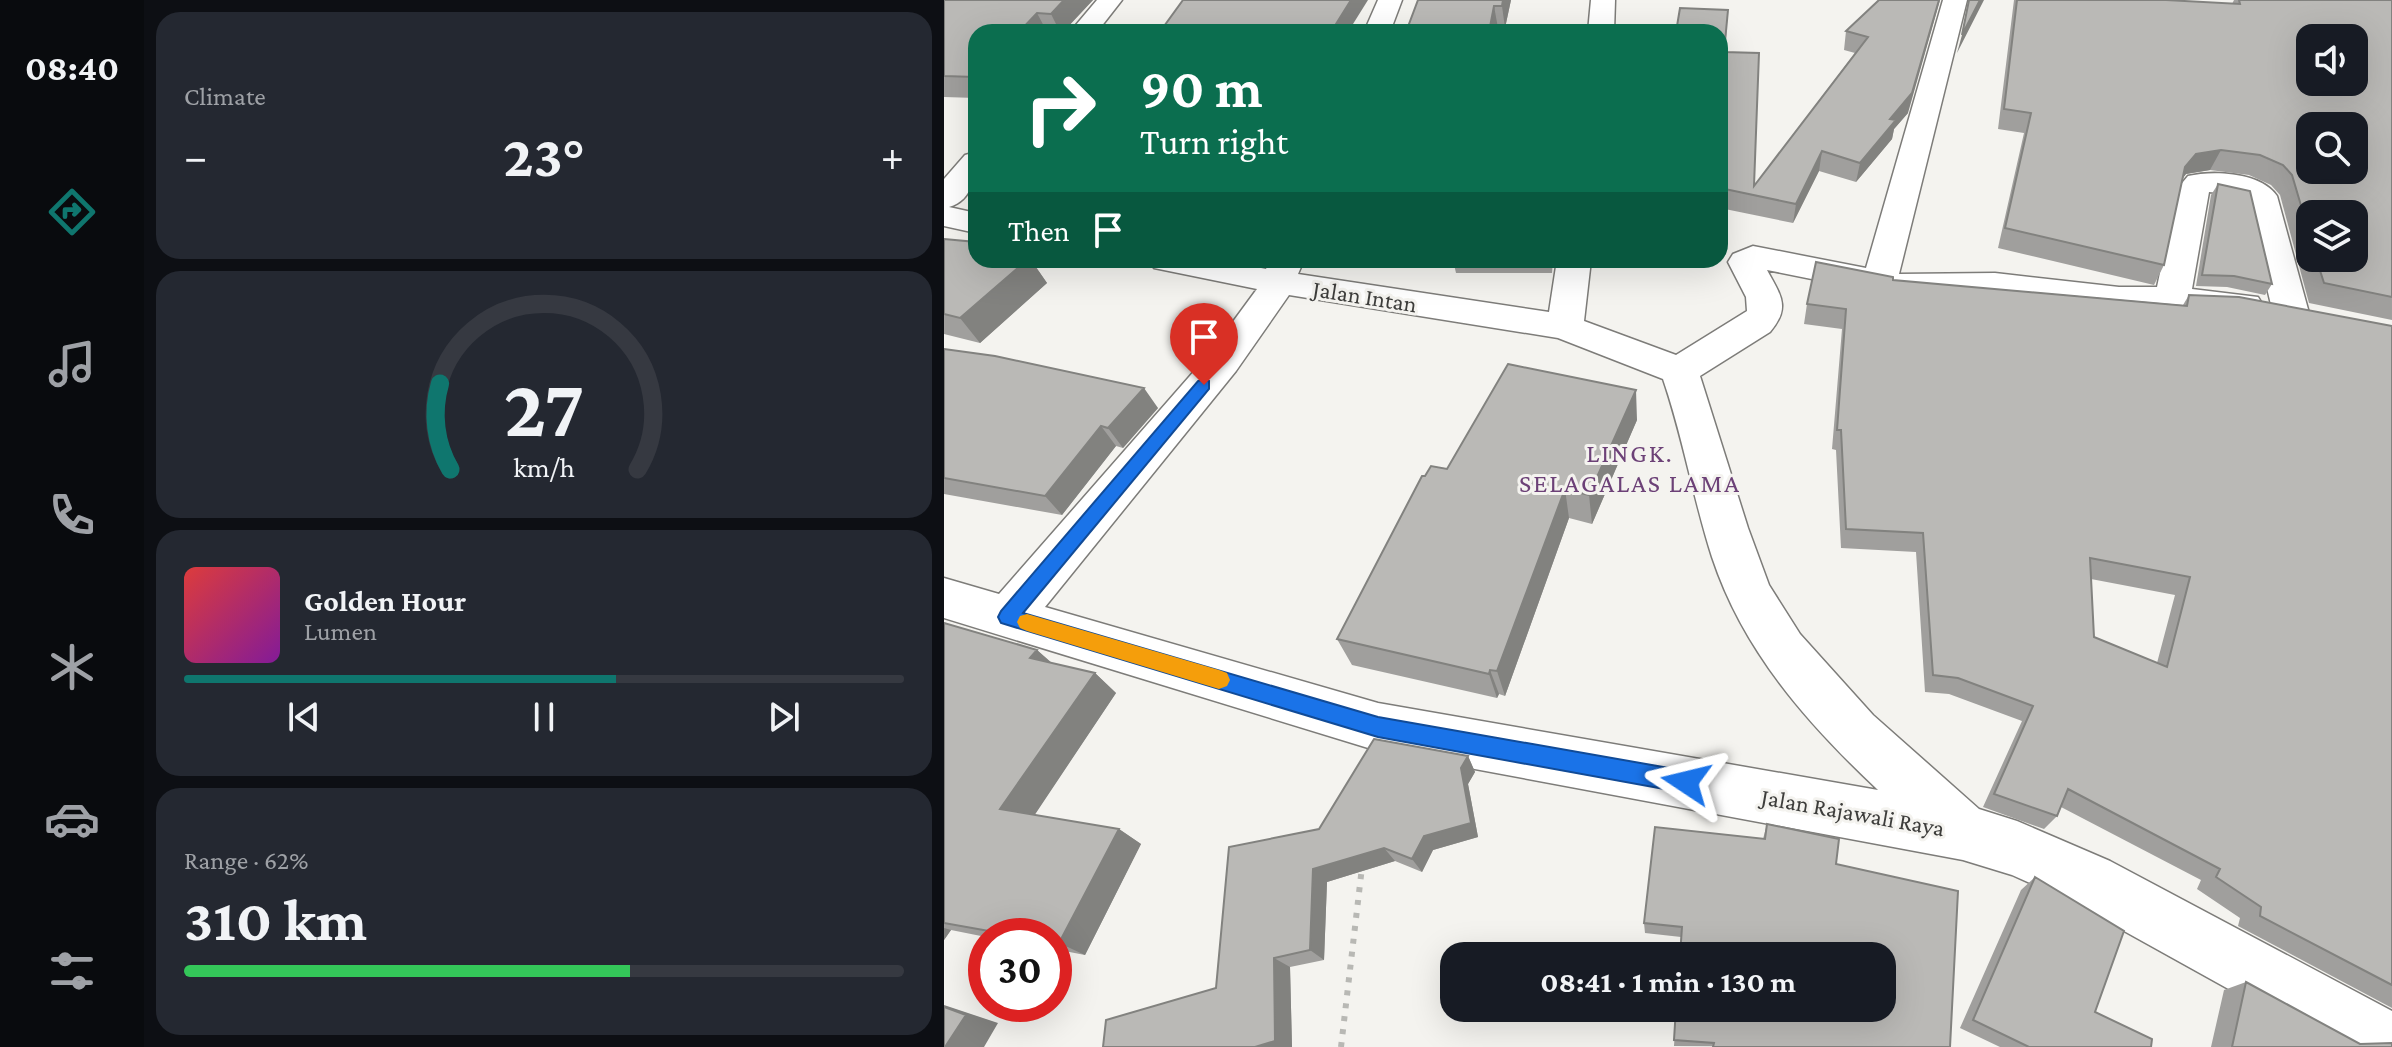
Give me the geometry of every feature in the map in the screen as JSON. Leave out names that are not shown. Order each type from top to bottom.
[{"type":"street","points":[[1090,24],[1110,0]]},
{"type":"street","points":[[1380,24],[1390,0]]},
{"type":"street","points":[[1602,24],[1603,0]]},
{"type":"street","points":[[1879,283],[1955,0]]},
{"type":"street","points":[[944,199],[968,170]]},
{"type":"street","points":[[1573,268],[1565,327],[1679,371],[1757,323],[1765,314],[1764,297],[1745,262],[1748,258],[1767,258],[1879,283],[1916,287],[1995,284],[2119,299],[2227,302],[2305,316],[2268,233],[2262,197],[2250,190],[2210,182],[2195,186],[2172,299]]},
{"type":"street","points":[[944,216],[968,221]]},
{"type":"street","name":"Jalan Intan","points":[[1250,268],[1282,271],[1565,327]]},
{"type":"street","points":[[1008,617],[1223,362],[1268,303],[1282,271]]},
{"type":"street","name":"Jalan Rajawali Raya","points":[[1679,371],[1696,412],[1713,482],[1738,560],[1763,618],[1812,689],[1963,832]]},
{"type":"street","name":"Jalan Rajawali Raya","points":[[944,598],[1378,727],[1963,832]]},
{"type":"street","points":[[1963,832],[2017,849],[2090,881],[2392,1045]]},
{"type":"path","points":[[1341,1047],[1362,864]]},
{"type":"building","points":[[944,0],[1064,0],[1051,14],[1037,13],[1027,24],[968,24],[968,77],[944,76]]},
{"type":"building","points":[[1183,0],[1351,0],[1336,24],[1166,24]]},
{"type":"building","points":[[1418,0],[1503,0],[1502,6],[1494,6],[1491,24],[1409,24]]},
{"type":"building","points":[[1879,0],[1939,0],[1912,93],[1890,119],[1896,120],[1860,163],[1822,151],[1796,204],[1728,190],[1728,52],[1759,53],[1754,186],[1868,37],[1846,31]]},
{"type":"building","points":[[1969,0],[1980,0],[1962,35]]},
{"type":"building","points":[[2017,0],[2166,0],[2240,4],[2239,0],[2392,0],[2392,297],[2324,283],[2320,272],[2368,272],[2368,200],[2299,200],[2292,175],[2283,165],[2260,155],[2221,150],[2196,154],[2185,167],[2164,265],[2005,228],[2031,113],[2004,109]]},
{"type":"building","points":[[1680,8],[1728,10],[1727,24],[1677,24]]},
{"type":"building","points":[[2218,184],[2250,191],[2272,284],[2234,276],[2202,275]]},
{"type":"building","points":[[944,239],[968,241],[968,268],[1018,268],[960,318],[944,314]]},
{"type":"building","points":[[1816,262],[1893,277],[1893,280],[2187,306],[2189,295],[2239,297],[2392,326],[2392,985],[2260,916],[2261,907],[2216,877],[2220,869],[2068,789],[2057,816],[1994,794],[2033,706],[1958,678],[1933,675],[1923,533],[1846,529],[1841,430],[1837,430],[1846,309],[1807,304]],"holes":[[[2090,558],[2190,577],[2167,667],[2094,637]]]},
{"type":"building","points":[[944,349],[995,356],[1144,388],[1108,428],[1101,426],[1045,496],[944,478]]},
{"type":"building","points":[[1508,364],[1636,390],[1589,495],[1565,489],[1497,671],[1490,670],[1489,674],[1337,639],[1422,476],[1431,466],[1447,469]]},
{"type":"building","points":[[944,623],[1037,650],[1030,658],[1095,673],[1000,809],[1119,829],[1072,918],[968,918],[968,927],[944,923]]},
{"type":"building","points":[[1374,739],[1468,756],[1461,768],[1471,823],[1424,836],[1412,859],[1384,848],[1313,869],[1310,950],[1274,958],[1275,1041],[1255,1047],[1103,1047],[1106,1020],[1216,988],[1229,847],[1319,829]]},
{"type":"building","points":[[1767,824],[1839,839],[1836,864],[1958,891],[1950,1047],[1713,1047],[1714,1043],[1674,1040],[1675,1022],[1896,1022],[1896,942],[1681,942],[1682,927],[1644,923],[1655,827],[1765,839]]},
{"type":"building","points":[[2035,877],[2124,931],[2095,1012],[2152,1039],[2151,1047],[2029,1047],[1973,1020]]},
{"type":"building","points":[[2246,982],[2360,1044],[2392,1043],[2392,1047],[2232,1047]]},
{"type":"building","points":[[944,1007],[966,1015],[945,1047],[944,1047]]},
{"type":"slow traffic","points":[[1027,622],[1219,680]]},
{"type":"district","name":"LINGK. SELAGALAS LAMA","points":[[1630,468]]},
{"type":"route","points":[[1204,385],[1008,617],[1378,727],[1686,782]]}]
